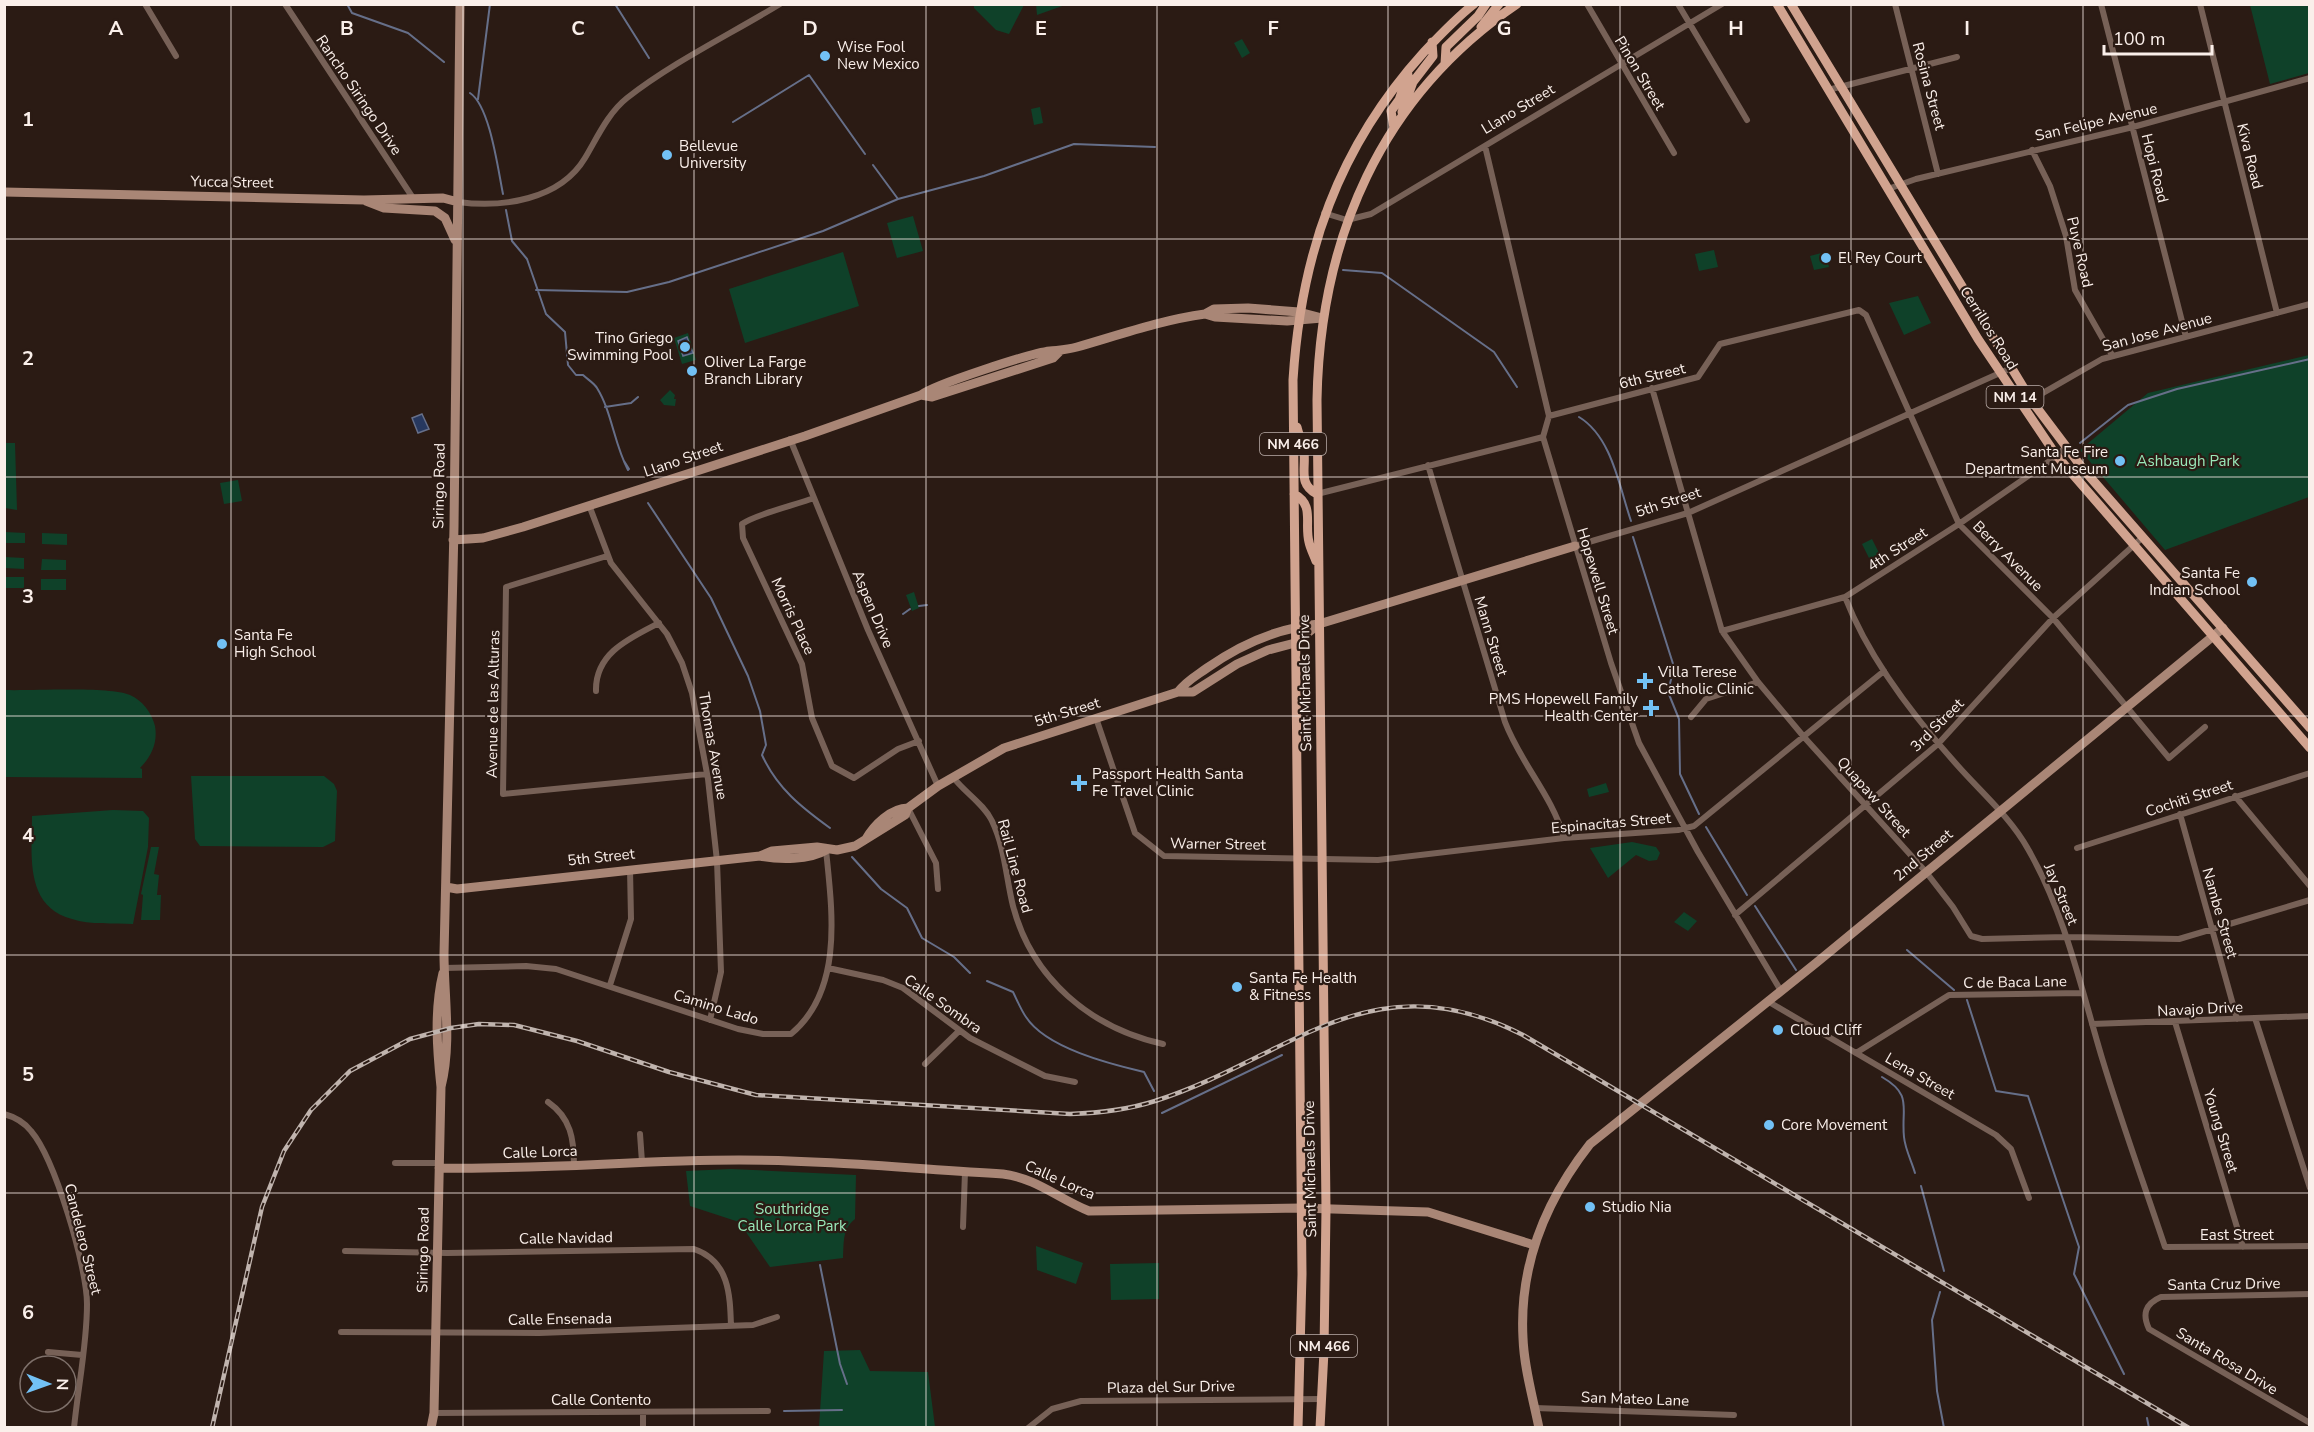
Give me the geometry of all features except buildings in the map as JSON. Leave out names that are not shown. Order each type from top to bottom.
[{"type":"main road","name":"Saint Michaels Drive","points":[[1298,1428],[1301,1209],[1293,413],[1298,316],[1308,265],[1324,213],[1360,139],[1413,64],[1432,42],[1474,4]]},
{"type":"main road","points":[[1445,64],[1446,47],[1478,16],[1486,4]]},
{"type":"main road","points":[[1474,37],[1498,4]]},
{"type":"main road","name":"Saint Michaels Drive","points":[[1320,1428],[1326,1209],[1317,494],[1317,380],[1322,318],[1337,249],[1347,220],[1366,177],[1397,124],[1445,64],[1474,37],[1517,4]]},
{"type":"main road","name":"Cerrillos Road","points":[[1777,4],[1999,374],[2056,455],[2310,748]]},
{"type":"main road","name":"Cerrillos Road","points":[[1791,4],[2031,400],[2066,447],[2310,728]]},
{"type":"main road","points":[[1397,124],[1413,82],[1433,56],[1432,42]]},
{"type":"main road","points":[[1397,124],[1391,111],[1399,100],[1413,64]]},
{"type":"main road","points":[[1293,413],[1304,452],[1305,483],[1308,489],[1317,494]]},
{"type":"main road","points":[[1294,494],[1302,498],[1308,508],[1308,542],[1318,566]]},
{"type":"street","points":[[145,4],[176,56]]},
{"type":"street","name":"Rancho Siringo Drive","points":[[285,4],[413,198]]},
{"type":"street","name":"Siringo Road","points":[[436,1428],[434,1413],[441,1087],[438,992],[444,968],[446,887],[460,4]]},
{"type":"street","points":[[458,202],[514,202],[535,197],[555,187],[572,174],[584,160],[613,114],[624,101],[683,62],[780,4]]},
{"type":"street","name":"Pinon Street","points":[[1587,4],[1674,153]]},
{"type":"street","points":[[1678,4],[1747,120]]},
{"type":"street","name":"Llano Street","points":[[1347,220],[1371,214],[1722,4]]},
{"type":"street","name":"Rosina Street","points":[[1895,4],[1938,174]]},
{"type":"street","name":"Hopi Road","points":[[2101,4],[2186,337]]},
{"type":"street","name":"Kiva Road","points":[[2200,4],[2277,312]]},
{"type":"street","points":[[1828,90],[1957,57]]},
{"type":"street","name":"San Felipe Avenue","points":[[1888,189],[1899,184],[2032,150],[2225,103],[2310,78]]},
{"type":"street","points":[[1317,494],[1543,437],[1549,416],[1485,146]]},
{"type":"street","name":"Puye Road","points":[[2032,150],[2050,186],[2066,236],[2075,290],[2112,356]]},
{"type":"street","name":"Yucca Street","points":[[4,192],[364,200],[443,198],[458,202]]},
{"type":"street","points":[[364,200],[384,208],[435,212],[445,218],[457,244]]},
{"type":"street","points":[[1324,213],[1347,220]]},
{"type":"street","name":"San Jose Avenue","points":[[2021,406],[2112,356],[2310,304]]},
{"type":"street","name":"6th Street","points":[[1549,416],[1698,377],[1720,344],[1849,310]]},
{"type":"street","name":"Berry Avenue","points":[[1849,310],[1859,310],[1866,315],[1959,524],[2053,618],[2169,758],[2205,728]]},
{"type":"street","name":"Llano Street","points":[[453,540],[493,536],[921,395],[932,397],[992,370],[1049,351],[1059,352],[1158,323],[1205,314],[1215,317],[1322,318]]},
{"type":"street","name":"5th Street","points":[[1178,692],[1185,683],[1238,647],[1295,627],[1319,624],[1688,513],[1911,415],[2011,368]]},
{"type":"street","name":"Quapaw Street","points":[[1652,388],[1722,631],[1758,682],[1804,738],[1863,806],[1926,872],[1953,907],[1971,936],[1976,939],[2067,937],[2179,939],[2310,900]]},
{"type":"street","name":"Hopewell Street","points":[[1543,437],[1575,546],[1639,743],[1735,915],[1781,991]]},
{"type":"street","name":"Aspen Drive","points":[[790,439],[868,630],[938,786]]},
{"type":"street","name":"4th Street","points":[[1722,631],[1845,597],[1959,524],[2066,447]]},
{"type":"street","name":"Mann Street","points":[[1428,465],[1505,722],[1516,747],[1550,800],[1564,838]]},
{"type":"street","name":"Morris Place","points":[[814,498],[776,512],[751,518],[742,524],[743,538],[802,664],[812,718],[832,766],[854,778],[898,749],[919,741]]},
{"type":"street","name":"Thomas Avenue","points":[[589,505],[607,556],[624,583],[659,623],[675,648],[688,678],[708,774],[717,861],[721,972],[710,1020]]},
{"type":"street","name":"3rd Street","points":[[1735,915],[1938,744],[2053,618],[2143,537]]},
{"type":"street","name":"Avenue de las Alturas","points":[[607,556],[506,587],[503,794],[708,774]]},
{"type":"street","name":"Jay Street","points":[[1845,597],[1858,629],[1884,671],[1938,744],[1998,811],[2030,852],[2067,937],[2092,1024],[2165,1247]]},
{"type":"street","points":[[596,691],[599,669],[612,651],[629,638],[659,623]]},
{"type":"street","name":"5th Street","points":[[446,887],[457,889],[760,856],[774,859],[848,848],[905,815],[908,808],[938,786],[1004,748],[1178,692],[1193,692],[1255,655],[1295,643],[1319,624]]},
{"type":"street","name":"2nd Street","points":[[1539,1428],[1522,1331],[1526,1273],[1544,1220],[1571,1169],[1590,1144],[1768,1002],[2223,628]]},
{"type":"street","name":"Espinacitas Street","points":[[1322,859],[1378,860],[1564,838],[1686,829],[1694,826],[1884,671]]},
{"type":"street","points":[[1691,717],[1706,699],[1758,682]]},
{"type":"street","name":"Warner Street","points":[[1096,718],[1135,833],[1164,856],[1322,859]]},
{"type":"street","name":"Cochiti Street","points":[[2077,848],[2310,773]]},
{"type":"street","name":"Rail Line Road","points":[[953,777],[984,809],[993,823],[1017,920],[1032,953],[1044,970],[1066,996],[1089,1014],[1125,1033],[1163,1044]]},
{"type":"street","points":[[2235,796],[2310,886]]},
{"type":"street","points":[[908,808],[936,863],[938,889]]},
{"type":"street","name":"Nambe Street","points":[[2180,814],[2237,1019]]},
{"type":"street","name":"Camino Lado","points":[[444,968],[536,966],[566,971],[710,1020],[763,1034],[791,1034],[811,1011],[828,968],[833,923],[826,850]]},
{"type":"street","points":[[610,985],[631,919],[630,869]]},
{"type":"street","name":"Calle Sombra","points":[[828,968],[883,980],[903,988],[958,1031],[1037,1073],[1053,1079],[1075,1082]]},
{"type":"street","name":"C de Baca Lane","points":[[1856,1053],[1949,995],[2083,993]]},
{"type":"street","name":"Lena Street","points":[[1768,1002],[1996,1135],[2011,1149],[2029,1198]]},
{"type":"street","name":"Navajo Drive","points":[[2092,1024],[2310,1016]]},
{"type":"street","points":[[2255,1018],[2310,1188]]},
{"type":"street","name":"Young Street","points":[[2175,1022],[2243,1247]]},
{"type":"street","points":[[925,1064],[958,1031]]},
{"type":"street","points":[[548,1102],[562,1111],[571,1130],[574,1166]]},
{"type":"street","name":"Candelero Street","points":[[4,1114],[19,1119],[32,1131],[49,1160],[60,1191],[86,1293],[74,1428]]},
{"type":"street","points":[[640,1134],[642,1162]]},
{"type":"street","name":"Calle Lorca","points":[[439,1166],[574,1166],[754,1160],[1003,1174],[1029,1180],[1089,1211],[1326,1209],[1428,1212],[1534,1245]]},
{"type":"street","points":[[395,1163],[439,1166]]},
{"type":"street","points":[[963,1227],[965,1172]]},
{"type":"street","name":"East Street","points":[[2165,1247],[2310,1246]]},
{"type":"street","name":"Calle Navidad","points":[[345,1251],[438,1253],[694,1249],[713,1258],[726,1277],[731,1326]]},
{"type":"street","name":"Santa Cruz Drive","points":[[2145,1310],[2152,1301],[2161,1297],[2310,1294]]},
{"type":"street","name":"Santa Rosa Drive","points":[[2145,1310],[2145,1319],[2149,1329],[2310,1423]]},
{"type":"street","name":"Calle Ensenada","points":[[341,1332],[539,1333],[758,1325],[777,1317]]},
{"type":"street","points":[[48,1352],[82,1355]]},
{"type":"street","name":"Plaza del Sur Drive","points":[[1028,1428],[1052,1409],[1081,1401],[1299,1397],[1322,1399]]},
{"type":"street","name":"San Mateo Lane","points":[[1535,1408],[1734,1415]]},
{"type":"street","name":"Calle Contento","points":[[434,1413],[768,1411]]},
{"type":"street","points":[[643,1412],[643,1428]]},
{"type":"street","name":"Siringo Road","points":[[431,1428],[434,1413]]},
{"type":"green space","points":[[974,4],[1024,5],[1009,34],[996,30],[974,8]]},
{"type":"green space","points":[[1036,4],[1065,4],[1065,5],[1037,15]]},
{"type":"green space","points":[[2250,5],[2309,5],[2309,73],[2270,84]]},
{"type":"green space","points":[[1242,39],[1250,53],[1242,58],[1234,43]]},
{"type":"green space","points":[[1040,107],[1043,123],[1034,125],[1031,109]]},
{"type":"green space","points":[[913,216],[923,251],[897,258],[887,223]]},
{"type":"green space","points":[[1714,250],[1718,267],[1699,271],[1695,254]]},
{"type":"green space","points":[[843,252],[859,306],[745,343],[729,289]]},
{"type":"green space","points":[[1825,252],[1829,267],[1814,270],[1810,256]]},
{"type":"green space","points":[[1918,296],[1931,323],[1904,335],[1889,303]]},
{"type":"green space","points":[[688,333],[696,360],[682,364],[674,338]]},
{"type":"green space","name":"Ashbaugh Park","points":[[2309,355],[2309,497],[2165,550],[2080,450],[2148,393]]},
{"type":"green space","points":[[670,390],[675,395],[675,406],[664,405],[660,400]]},
{"type":"green space","points":[[5,443],[15,443],[17,510],[5,508]]},
{"type":"green space","points":[[238,480],[242,501],[224,504],[220,483]]},
{"type":"green space","points":[[5,532],[25,533],[25,543],[5,543]]},
{"type":"green space","points":[[42,533],[67,534],[67,545],[42,544]]},
{"type":"green space","points":[[1872,539],[1884,563],[1874,568],[1862,544]]},
{"type":"green space","points":[[5,557],[24,558],[24,569],[5,568]]},
{"type":"green space","points":[[42,559],[66,560],[66,570],[41,570]]},
{"type":"green space","points":[[5,577],[24,577],[24,588],[5,588]]},
{"type":"green space","points":[[41,579],[66,579],[66,590],[41,590]]},
{"type":"green space","points":[[914,592],[919,608],[912,611],[906,595]]},
{"type":"green space","points":[[5,690],[105,691],[120,692],[134,697],[149,712],[156,732],[153,749],[140,768],[142,778],[5,777]]},
{"type":"green space","points":[[191,776],[324,776],[334,784],[337,791],[335,841],[323,847],[200,846],[195,839]]},
{"type":"green space","points":[[1606,783],[1609,792],[1589,797],[1587,789]]},
{"type":"green space","points":[[113,810],[143,811],[149,818],[148,847],[133,924],[86,922],[56,912],[38,891],[34,877],[32,816]]},
{"type":"green space","points":[[1632,842],[1656,847],[1660,853],[1657,860],[1649,861],[1636,855],[1608,878],[1590,848]]},
{"type":"green space","points":[[151,847],[159,847],[154,874],[159,875],[157,895],[161,895],[160,920],[141,920],[143,895],[141,894]]},
{"type":"green space","points":[[1684,912],[1697,921],[1688,931],[1674,922]]},
{"type":"green space","name":"Southridge Calle Lorca Park","points":[[731,1169],[856,1175],[855,1219],[846,1232],[843,1258],[770,1267],[739,1222],[690,1206],[686,1171]]},
{"type":"green space","points":[[1036,1246],[1083,1263],[1076,1284],[1037,1270]]},
{"type":"green space","points":[[1159,1263],[1159,1299],[1111,1300],[1110,1264]]},
{"type":"green space","points":[[860,1350],[870,1371],[928,1372],[935,1427],[819,1427],[824,1351]]},
{"type":"water","name":"Tino Griego Swimming Pool","points":[[687,337],[693,353],[683,356],[678,341]]},
{"type":"water","points":[[422,414],[429,429],[418,433],[412,418]]},
{"type":"waterway","points":[[347,4],[352,13],[408,33],[444,62]]},
{"type":"waterway","points":[[478,99],[490,4]]},
{"type":"waterway","points":[[615,4],[649,58]]},
{"type":"waterway","points":[[733,122],[809,75],[865,154]]},
{"type":"waterway","points":[[470,93],[477,100],[488,124],[503,194]]},
{"type":"waterway","points":[[873,165],[898,199],[984,176],[1074,144],[1155,147]]},
{"type":"waterway","points":[[536,290],[627,292],[669,282],[823,231],[898,199]]},
{"type":"waterway","points":[[506,210],[512,241],[527,259],[546,314],[565,332],[568,365],[576,375],[583,375],[597,388],[628,470]]},
{"type":"waterway","points":[[1343,270],[1382,273],[1494,352],[1517,387]]},
{"type":"waterway","points":[[2080,443],[2128,405],[2177,389],[2310,359]]},
{"type":"waterway","points":[[605,407],[631,403],[638,397]]},
{"type":"waterway","points":[[1579,417],[1590,426],[1607,449],[1631,521]]},
{"type":"waterway","points":[[624,461],[629,469]]},
{"type":"waterway","points":[[648,503],[711,598],[748,676],[760,711],[766,745],[762,755],[768,767],[791,796],[830,828]]},
{"type":"waterway","points":[[1633,537],[1674,667],[1668,692],[1679,719],[1680,774],[1699,814]]},
{"type":"waterway","points":[[919,606],[927,605]]},
{"type":"waterway","points":[[903,614],[910,609]]},
{"type":"waterway","points":[[1706,827],[1747,895]]},
{"type":"waterway","points":[[852,857],[881,889],[907,908],[922,938],[954,957],[970,973]]},
{"type":"waterway","points":[[1755,906],[1796,970]]},
{"type":"waterway","points":[[1907,950],[1954,990]]},
{"type":"waterway","points":[[987,981],[1013,992],[1026,1017],[1048,1038],[1080,1053],[1144,1072],[1154,1091]]},
{"type":"waterway","points":[[1967,1000],[1996,1091],[2028,1096],[2079,1247],[2074,1274],[2124,1374]]},
{"type":"waterway","points":[[1162,1113],[1282,1055]]},
{"type":"waterway","points":[[1882,1077],[1892,1084],[1902,1096],[1905,1142],[1915,1173]]},
{"type":"waterway","points":[[1921,1186],[1944,1271]]},
{"type":"waterway","points":[[820,1265],[840,1364],[847,1384]]},
{"type":"waterway","points":[[1940,1292],[1932,1320],[1937,1391],[1944,1428]]},
{"type":"waterway","points":[[784,1411],[842,1410]]},
{"type":"waterway","points":[[2147,1418],[2149,1428]]},
{"type":"railway","points":[[212,1428],[262,1207],[284,1151],[311,1110],[350,1071],[410,1039],[451,1028],[479,1024],[514,1025],[577,1041],[669,1072],[756,1095],[1070,1114],[1134,1107],[1155,1101],[1203,1083],[1332,1023],[1375,1010],[1420,1006],[1469,1014],[1523,1035],[2189,1428]]},
{"type":"place","name":"Wise Fool New Mexico","points":[[825,56]]},
{"type":"place","name":"Bellevue University","points":[[667,155]]},
{"type":"place","name":"El Rey Court","points":[[1826,258]]},
{"type":"place","name":"Tino Griego Swimming Pool","points":[[685,347]]},
{"type":"place","name":"Oliver La Farge Branch Library","points":[[692,371]]},
{"type":"place","name":"Santa Fe Fire Department Museum","points":[[2120,461]]},
{"type":"place","name":"Santa Fe Indian School","points":[[2252,582]]},
{"type":"place","name":"Santa Fe High School","points":[[222,644]]},
{"type":"place","name":"Villa Terese Catholic Clinic","points":[[1645,681]]},
{"type":"place","name":"PMS Hopewell Family Health Center","points":[[1651,708]]},
{"type":"place","name":"Passport Health Santa Fe Travel Clinic","points":[[1079,783]]},
{"type":"place","name":"Santa Fe Health & Fitness","points":[[1237,987]]},
{"type":"place","name":"Cloud Cliff","points":[[1778,1030]]},
{"type":"place","name":"Core Movement","points":[[1769,1125]]},
{"type":"place","name":"Studio Nia","points":[[1590,1207]]}]
